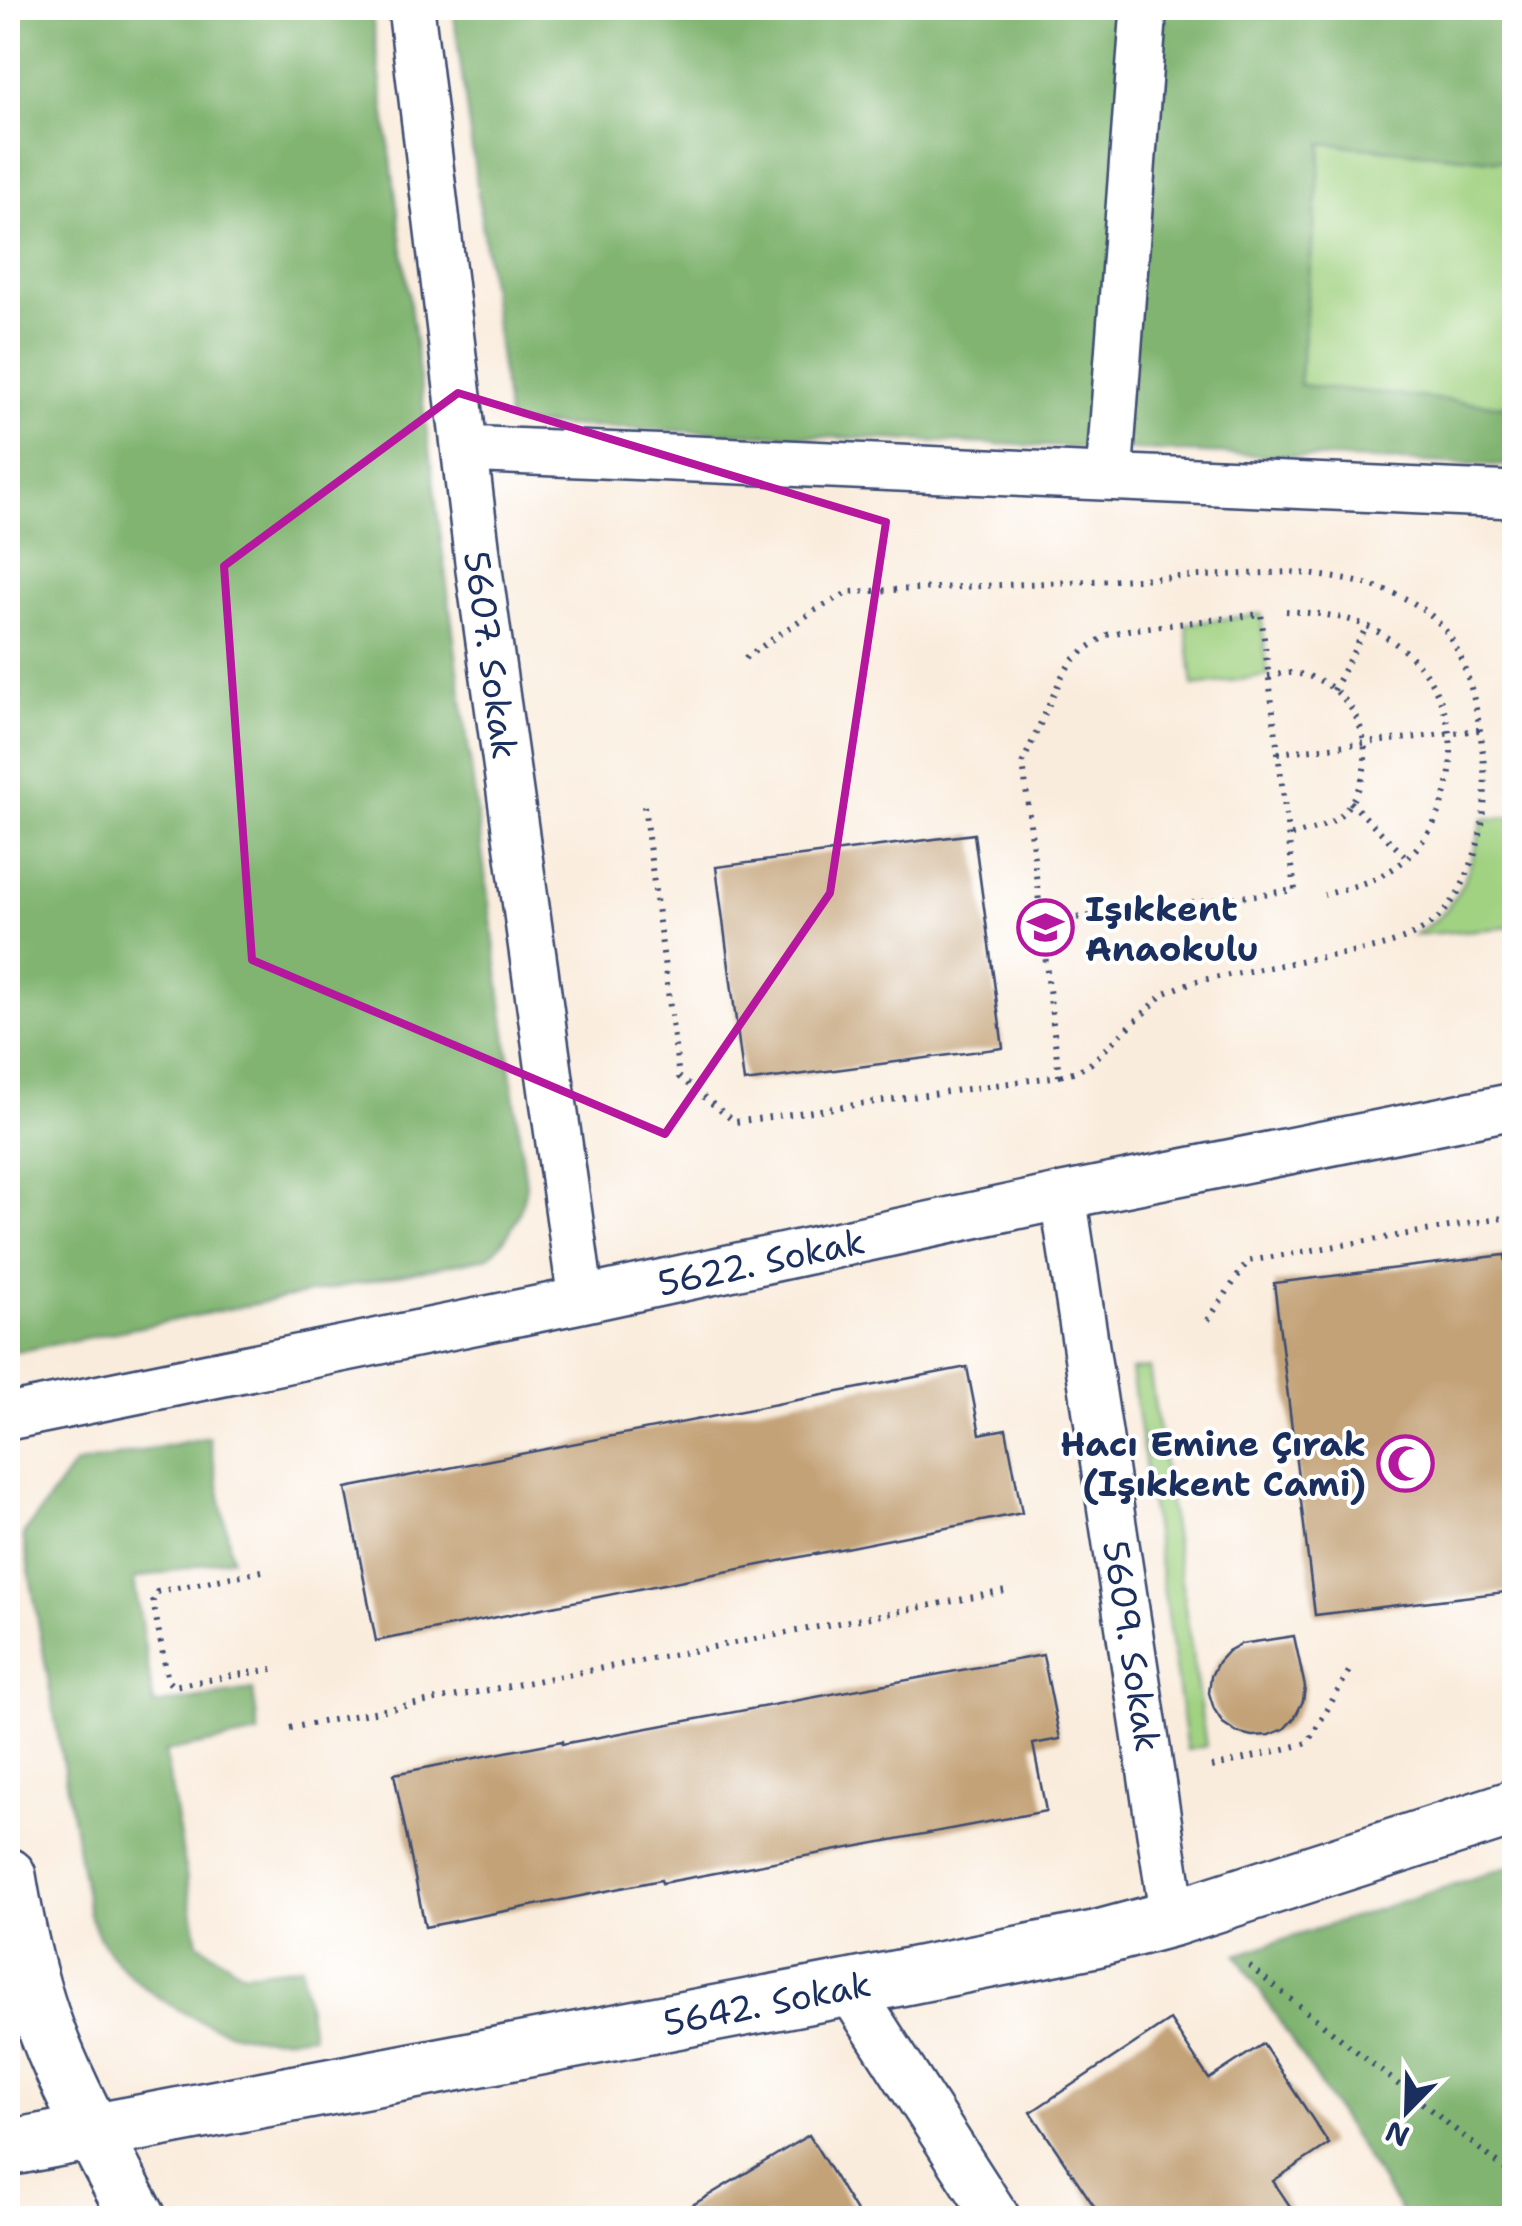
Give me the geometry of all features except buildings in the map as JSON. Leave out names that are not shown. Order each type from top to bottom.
[{"type":"street","name":"5642. Sokak","points":[[8,2148],[1095,1939],[1173,1918],[1514,1808]]},
{"type":"street","points":[[8,1876],[18,1933],[38,2005],[66,2078],[138,2218]]},
{"type":"lane","name":"5607. Sokak","points":[[411,8],[479,570],[581,1300]]},
{"type":"lane","points":[[1108,477],[1144,8]]},
{"type":"lane","points":[[465,449],[1514,495]]},
{"type":"lane","name":"5622. Sokak","points":[[8,1417],[1063,1196],[1514,1106]]},
{"type":"lane","name":"5609. Sokak","points":[[1063,1196],[1173,1918]]},
{"type":"lane","points":[[849,1988],[997,2218]]},
{"type":"path","points":[[644,806],[679,1077],[735,1122],[1077,1071],[1090,1064],[1165,993],[1192,982],[1378,946],[1414,935],[1441,915],[1458,891],[1474,856],[1483,819],[1485,777],[1471,686],[1457,646],[1440,623],[1412,601],[1382,589],[1336,577],[1291,572],[849,592],[745,658]]},
{"type":"path","points":[[1286,612],[1322,614],[1367,626],[1406,651],[1435,688],[1451,733],[1450,780],[1435,823],[1407,858],[1368,883],[1324,895]]},
{"type":"path","points":[[1042,922],[1295,890],[1260,614],[1118,633],[1086,649],[1062,676],[1023,762],[1059,1076]]},
{"type":"path","points":[[1332,690],[1367,626]]},
{"type":"path","points":[[1268,676],[1293,673],[1332,690],[1358,718],[1366,744],[1365,770],[1355,796],[1338,817],[1314,830],[1288,836]]},
{"type":"path","points":[[1278,753],[1479,730]]},
{"type":"path","points":[[1350,802],[1407,858]]},
{"type":"path","points":[[1208,1320],[1248,1261],[1514,1216]]},
{"type":"path","points":[[262,1571],[157,1592],[153,1601],[168,1681],[173,1686],[280,1668]]},
{"type":"path","points":[[290,1728],[1011,1590]]},
{"type":"path","points":[[1152,1780],[1308,1743],[1352,1666]]},
{"type":"path","points":[[1237,1955],[1514,2176]]},
{"type":"highlighted area","points":[[458,393],[886,522],[830,893],[665,1134],[252,960],[224,566]]},
{"type":"green space","points":[[8,8],[371,8],[526,1185],[514,1225],[488,1257],[17,1352],[8,1346]]},
{"type":"green space","points":[[453,8],[1514,8],[1514,162],[1322,143],[1299,385],[1514,407],[1514,466],[514,424],[508,419]]},
{"type":"green space","points":[[1322,143],[1514,162],[1514,407],[1299,385]]},
{"type":"green space","points":[[1261,614],[1268,676],[1193,686],[1186,624]]},
{"type":"green space","points":[[1514,817],[1514,927],[1414,935],[1440,916],[1456,895],[1483,819]]},
{"type":"green space","points":[[1149,1368],[1206,1746],[1187,1750],[1131,1370]]},
{"type":"green space","points":[[209,1437],[232,1558],[134,1579],[154,1705],[253,1690],[259,1734],[165,1752],[198,1943],[244,1973],[301,1966],[312,2035],[251,2036],[205,2023],[167,2003],[132,1977],[103,1944],[89,1914],[23,1535],[74,1465]]},
{"type":"green space","points":[[1514,1865],[1514,2218],[1405,2218],[1237,1955]]},
{"type":"place","name":"Işıkkent Anaokulu","points":[[1046,928]]},
{"type":"place","name":"Hacı Emine Çırak (Işıkkent Cami)","points":[[1405,1463]]}]
